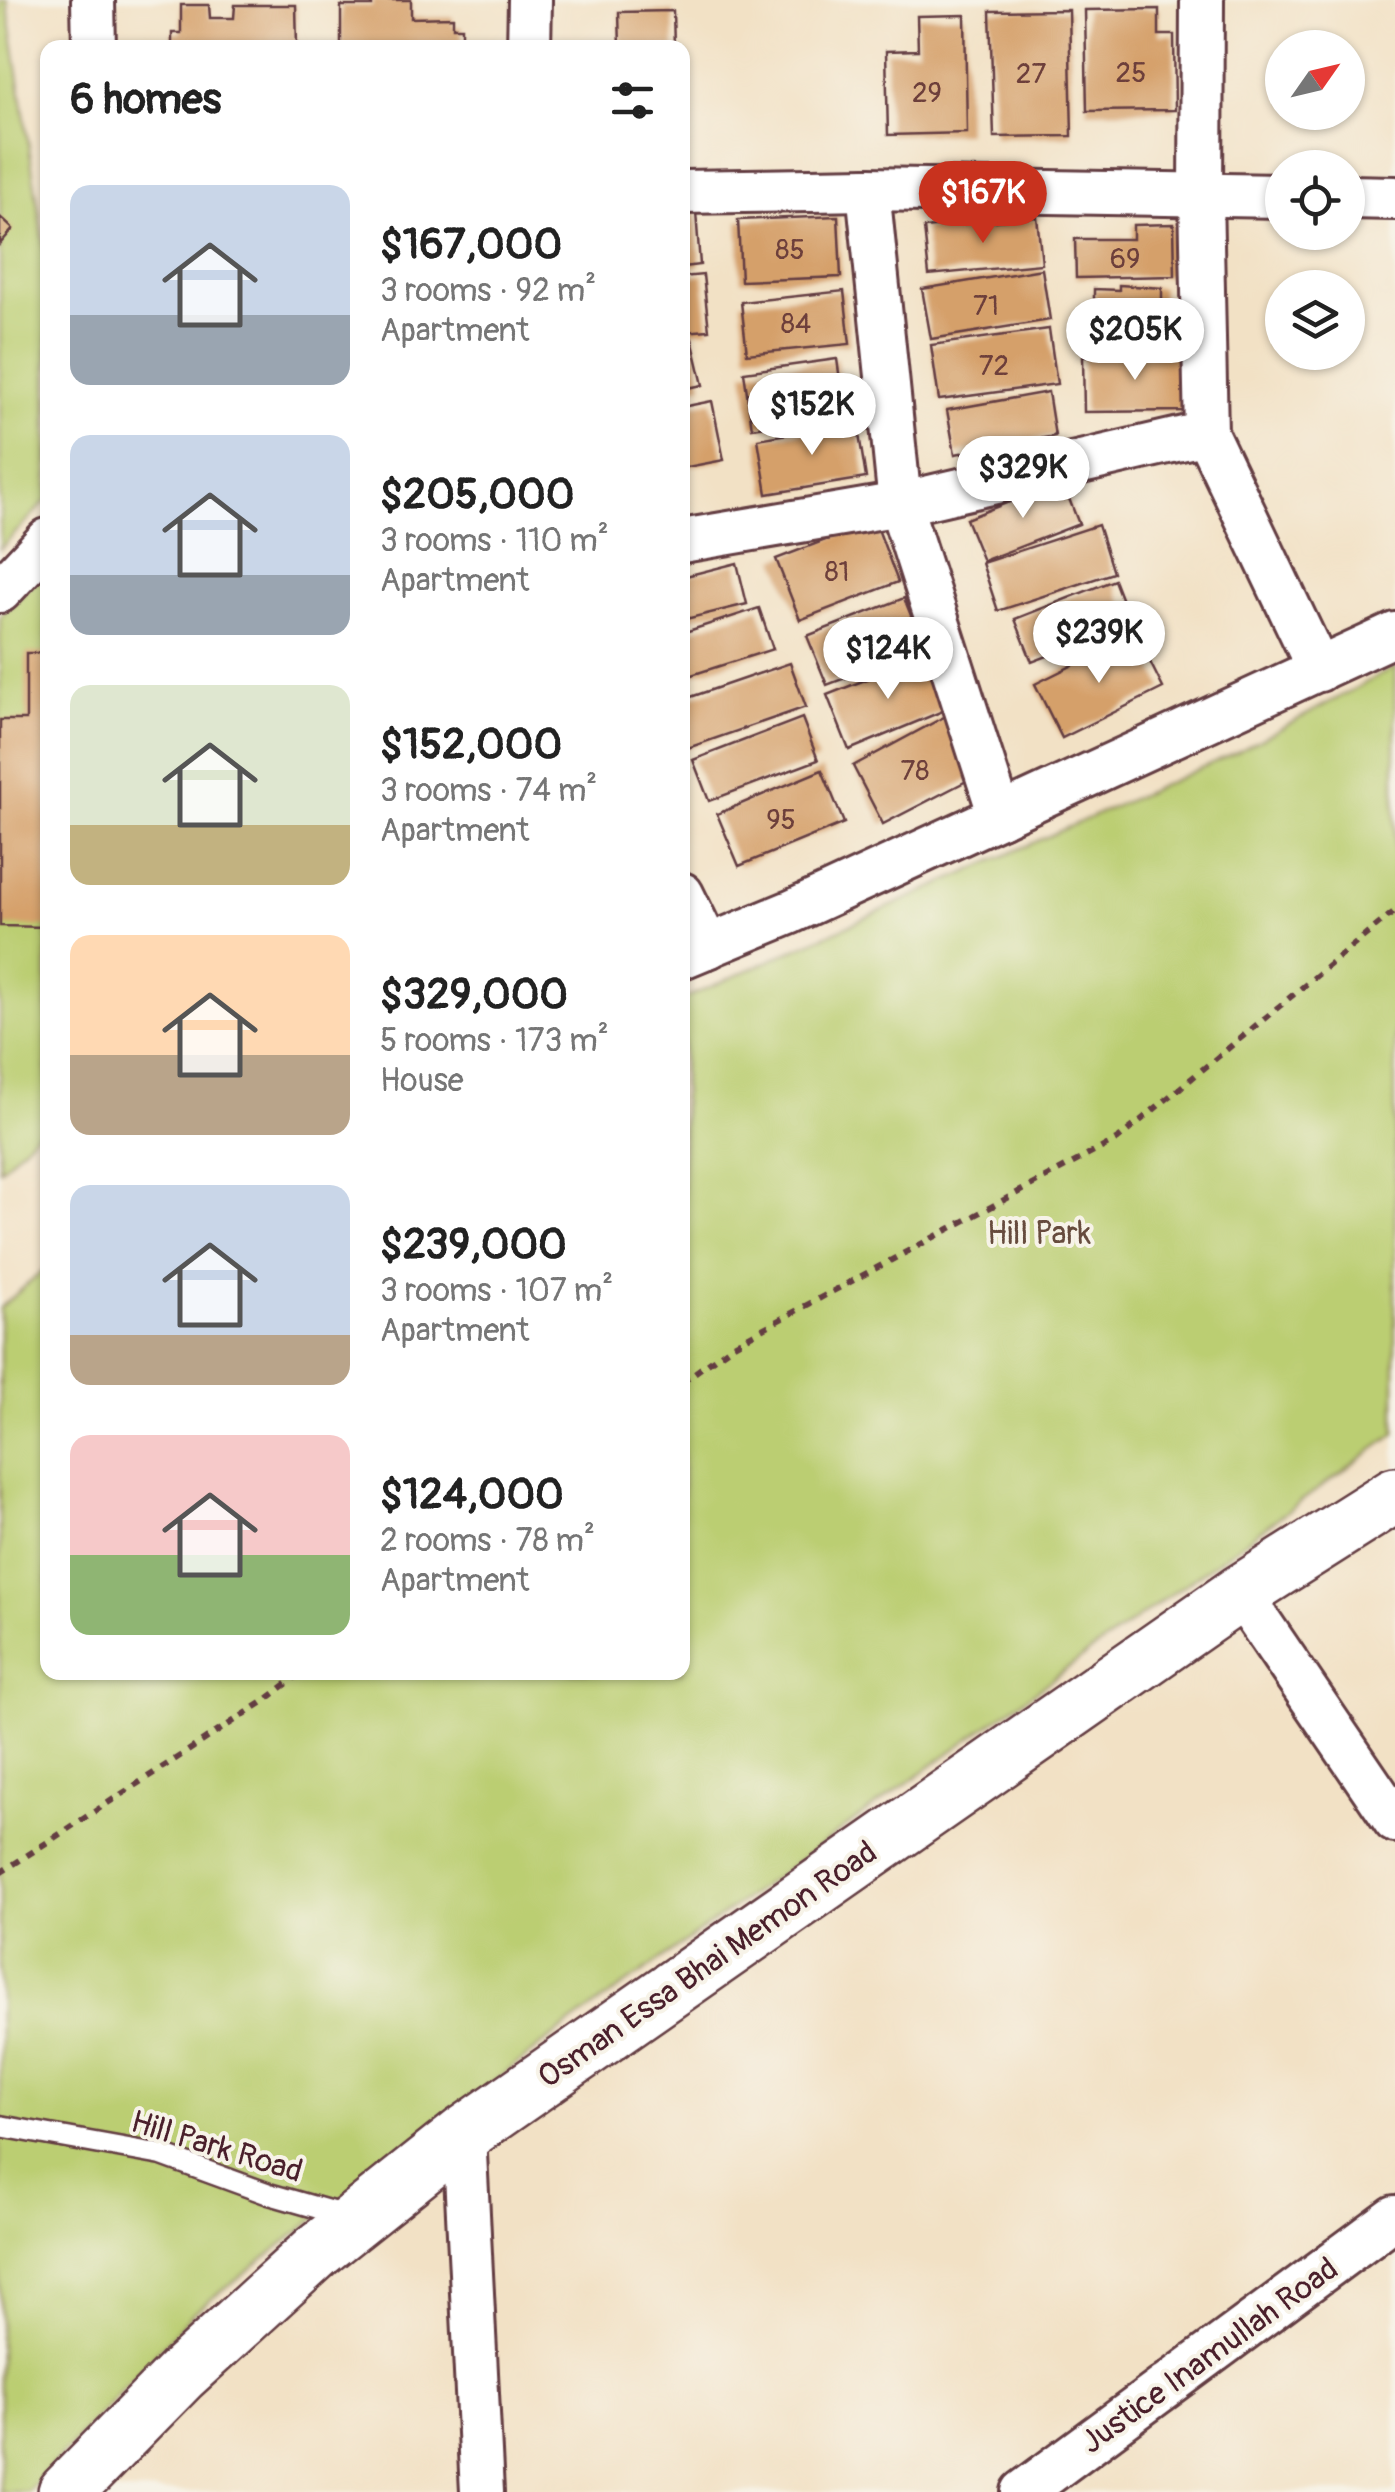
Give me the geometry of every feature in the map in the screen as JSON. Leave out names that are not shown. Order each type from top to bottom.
[{"type":"street","points":[[93,0],[94,40]]},
{"type":"street","points":[[529,40],[530,0]]},
{"type":"street","points":[[1202,0],[1206,434],[1319,670]]},
{"type":"street","points":[[868,190],[900,504],[1000,816]]},
{"type":"street","points":[[690,192],[868,190],[1265,196]]},
{"type":"street","points":[[1365,197],[1395,198]]},
{"type":"street","points":[[690,540],[900,504],[1206,434]]},
{"type":"street","points":[[0,591],[40,548]]},
{"type":"street","points":[[695,952],[1395,634]]},
{"type":"street","name":"Osman Essa Bhai Memon Road","points":[[66,2492],[181,2374],[357,2218],[464,2134],[1240,1593],[1395,1495]]},
{"type":"street","points":[[1240,1593],[1395,1821]]},
{"type":"street","points":[[464,2134],[482,2492]]},
{"type":"street","name":"Justice Inamullah Road","points":[[1023,2492],[1395,2217]]},
{"type":"lane","name":"Hill Park Road","points":[[0,2126],[162,2155],[269,2194],[357,2218]]},
{"type":"path","points":[[690,1376],[734,1344],[1118,1139],[1395,911]]},
{"type":"path","points":[[0,1873],[292,1680]]},
{"type":"green space","points":[[0,0],[7,0],[40,219],[40,507],[0,549]]},
{"type":"green space","points":[[40,576],[40,1129],[0,1170],[0,616]]},
{"type":"green space","name":"Hill Park","points":[[1395,667],[1395,1434],[551,2038],[193,2313],[27,2492],[0,2492],[0,1308],[40,1273],[40,1680],[690,1680],[690,996],[1239,751]]},
{"type":"building","points":[[372,0],[411,0],[411,18],[453,17],[453,27],[462,27],[462,40],[341,40],[341,6],[372,6]]},
{"type":"building","points":[[181,5],[209,5],[210,18],[234,18],[235,5],[296,5],[297,40],[172,40],[172,33],[181,33]]},
{"type":"building","points":[[1159,9],[1159,35],[1174,35],[1175,110],[1087,111],[1085,10]]},
{"type":"building","points":[[1069,10],[1072,136],[994,137],[990,11]]},
{"type":"building","points":[[673,11],[674,40],[620,40],[619,12]]},
{"type":"building","points":[[965,15],[967,133],[888,135],[886,51],[918,50],[917,16]]},
{"type":"building","points":[[690,212],[696,212],[700,265],[690,266]]},
{"type":"building","points":[[838,216],[841,277],[741,281],[738,220]]},
{"type":"building","points":[[0,217],[13,229],[0,244]]},
{"type":"building","points":[[1037,217],[1042,264],[929,275],[924,228]]},
{"type":"building","points":[[1174,224],[1175,276],[1076,278],[1075,239],[1133,239],[1133,225]]},
{"type":"building","points":[[1042,269],[1050,320],[931,339],[922,289]]},
{"type":"building","points":[[703,275],[709,330],[690,331],[690,276]]},
{"type":"building","points":[[1119,285],[1162,288],[1162,306],[1174,307],[1175,344],[1086,345],[1085,309],[1094,309],[1094,289],[1119,290]]},
{"type":"building","points":[[844,291],[850,344],[747,354],[741,302]]},
{"type":"building","points":[[1049,329],[1057,384],[939,400],[931,345]]},
{"type":"building","points":[[690,339],[703,385],[690,387]]},
{"type":"building","points":[[1186,354],[1187,411],[1084,412],[1083,356]]},
{"type":"building","points":[[837,359],[845,415],[752,428],[744,372]]},
{"type":"building","points":[[1048,392],[1055,436],[955,454],[947,410]]},
{"type":"building","points":[[712,401],[724,460],[690,466],[690,405]]},
{"type":"building","points":[[857,422],[866,478],[767,494],[758,439]]},
{"type":"building","points":[[1062,481],[1079,524],[983,561],[966,519]]},
{"type":"building","points":[[875,521],[898,582],[800,620],[776,559]]},
{"type":"building","points":[[1098,525],[1113,573],[998,611],[982,563]]},
{"type":"building","points":[[737,563],[747,604],[690,618],[690,575]]},
{"type":"building","points":[[1114,580],[1131,624],[1032,662],[1015,619]]},
{"type":"building","points":[[904,598],[924,648],[827,685],[807,636]]},
{"type":"building","points":[[759,608],[773,649],[690,675],[690,630]]},
{"type":"building","points":[[1136,634],[1163,688],[1062,738],[1035,684]]},
{"type":"building","points":[[26,653],[40,653],[40,927],[0,926],[0,720],[26,720]]},
{"type":"building","points":[[928,655],[950,708],[849,750],[827,695]]},
{"type":"building","points":[[790,663],[806,707],[690,747],[690,697]]},
{"type":"building","points":[[946,716],[978,775],[883,824],[853,766]]},
{"type":"building","points":[[802,718],[818,760],[709,801],[693,760]]},
{"type":"building","points":[[822,770],[844,823],[739,866],[717,814]]}]
